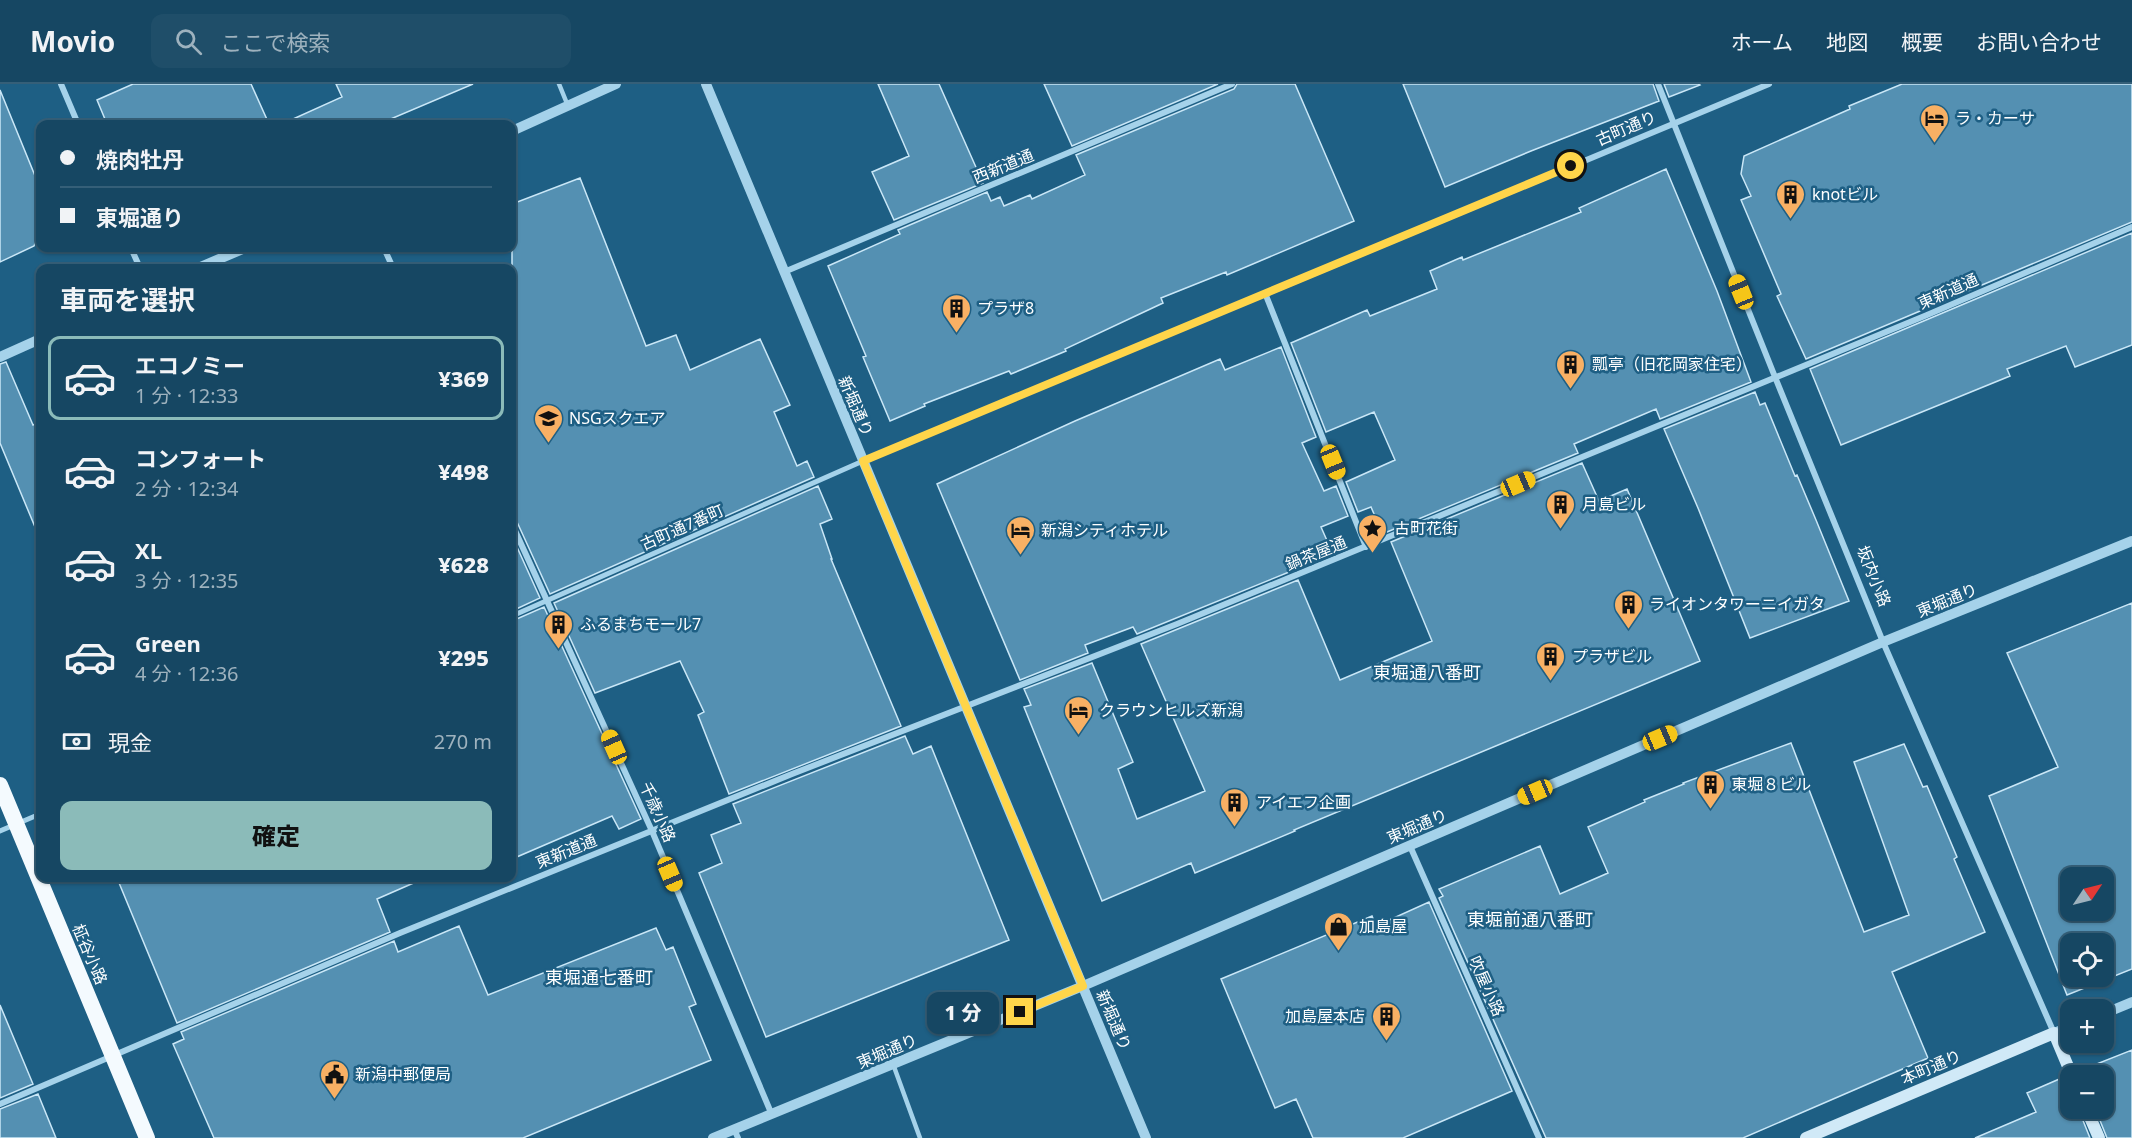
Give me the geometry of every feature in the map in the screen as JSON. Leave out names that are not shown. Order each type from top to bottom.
[{"type":"highway","name":"柾谷小路","points":[[0,784],[36,872]]},
{"type":"highway","name":"柾谷小路","points":[[40,882],[147,1138]]},
{"type":"main road","name":"坂内小路","points":[[2054,1033],[2067,1065]]},
{"type":"main road","name":"本町通り","points":[[1806,1138],[2054,1033]]},
{"type":"main road","points":[[2091,1119],[2099,1138]]},
{"type":"street","points":[[61,84],[76,120]]},
{"type":"street","points":[[516,129],[616,84]]},
{"type":"street","name":"新堀通り","points":[[706,84],[1146,1138]]},
{"type":"street","name":"西新道通","points":[[784,272],[1232,84]]},
{"type":"street","name":"坂内小路","points":[[1658,84],[1883,642],[2054,1033]]},
{"type":"street","name":"古町通り","points":[[863,461],[1769,84]]},
{"type":"street","name":"東新道通","points":[[1775,378],[2132,227]]},
{"type":"street","points":[[207,264],[236,252]]},
{"type":"street","points":[[1265,293],[1366,547]]},
{"type":"street","points":[[0,357],[36,341]]},
{"type":"street","name":"鍋茶屋通","points":[[965,705],[1178,624],[1775,378]]},
{"type":"street","name":"古町通7番町","points":[[516,614],[863,461]]},
{"type":"street","name":"千歳小路","points":[[516,533],[652,831],[772,1115]]},
{"type":"street","name":"東堀通り","points":[[713,1138],[736,1134],[772,1115],[1083,986],[1883,642],[2132,541]]},
{"type":"street","name":"東新道通","points":[[0,1104],[400,933],[965,705]]},
{"type":"street","points":[[0,831],[36,816]]},
{"type":"street","name":"吹屋小路","points":[[1410,846],[1539,1138]]},
{"type":"street","points":[[2114,1009],[2132,1002]]},
{"type":"street","name":"本町通り","points":[[2054,1033],[2060,1031]]},
{"type":"lane","points":[[559,84],[568,106]]},
{"type":"lane","points":[[893,1064],[920,1138]]},
{"type":"building","points":[[133,84],[251,84],[267,120],[105,120],[97,100]]},
{"type":"building","points":[[336,84],[473,84],[388,120],[291,120],[342,97]]},
{"type":"building","points":[[878,84],[939,84],[983,183],[894,220],[872,172],[909,156]]},
{"type":"building","points":[[1044,84],[1218,84],[1072,146]]},
{"type":"building","points":[[1237,84],[1295,84],[1354,221],[1227,275],[1226,272],[1161,298],[1163,303],[1065,349],[1066,351],[1011,374],[1009,371],[924,404],[925,406],[890,421],[863,357],[866,356],[828,266],[900,234],[898,230],[987,192],[991,201],[1000,197],[1004,206],[1030,195],[1032,199],[1085,175],[1076,155],[1234,89]]},
{"type":"building","points":[[1403,84],[1653,84],[1659,101],[1445,187]]},
{"type":"building","points":[[1664,84],[1699,84],[1700,85],[1669,97]]},
{"type":"building","points":[[1902,84],[2132,84],[2132,222],[1806,359],[1777,296],[1781,294],[1741,200],[1751,196],[1741,174],[1744,156],[1850,109],[1849,106]]},
{"type":"building","points":[[0,90],[36,178],[36,241],[34,246],[0,262]]},
{"type":"building","points":[[1666,169],[1717,291],[1751,382],[1660,419],[1656,409],[1574,444],[1578,453],[1387,532],[1385,528],[1381,530],[1371,507],[1358,512],[1346,482],[1395,460],[1374,412],[1326,432],[1291,343],[1367,310],[1370,316],[1437,289],[1430,271],[1581,212],[1579,208]]},
{"type":"building","name":"NSGスクエア","points":[[580,178],[646,346],[676,335],[690,370],[760,339],[790,405],[774,412],[797,466],[807,461],[814,477],[550,594],[516,521],[516,264],[512,264],[512,252],[516,252],[516,202]]},
{"type":"building","points":[[2132,233],[2132,345],[2075,367],[2066,346],[2007,369],[2010,376],[1841,445],[1810,369]]},
{"type":"building","points":[[1281,347],[1316,437],[1302,443],[1324,491],[1336,486],[1348,516],[1321,527],[1332,552],[1294,570],[1137,634],[1133,627],[1085,645],[1088,653],[1020,680],[937,484],[1075,421],[1220,359],[1225,370]]},
{"type":"building","points":[[6,362],[33,425],[36,424],[36,529],[0,443],[0,364]]},
{"type":"building","points":[[1755,392],[1760,405],[1765,403],[1849,601],[1750,638],[1664,429]]},
{"type":"building","points":[[1582,463],[1599,501],[1627,489],[1700,661],[1195,873],[1191,863],[1102,901],[1024,707],[1031,705],[1024,689],[1092,663],[1133,762],[1118,769],[1137,819],[1205,791],[1141,644],[1298,580],[1340,680],[1432,641],[1391,542]]},
{"type":"building","points":[[818,486],[832,519],[820,524],[831,559],[901,726],[729,794],[698,715],[704,712],[680,661],[595,693],[554,603]]},
{"type":"building","points":[[516,545],[540,598],[516,609]]},
{"type":"building","points":[[2132,603],[2132,969],[2114,976],[2114,933],[2060,933],[2060,977],[1989,796],[2058,767],[2007,653]]},
{"type":"building","points":[[544,607],[641,819],[619,829],[612,816],[516,857],[516,619]]},
{"type":"building","points":[[905,736],[913,754],[931,746],[1009,940],[766,1037],[699,873],[722,863],[711,835],[741,823],[733,804]]},
{"type":"building","points":[[1791,743],[1864,932],[1909,915],[1854,762],[1904,744],[1923,787],[1927,786],[1957,857],[1954,859],[1985,932],[1892,972],[1928,1058],[1743,1138],[1546,1138],[1439,898],[1443,896],[1439,889],[1540,846],[1560,894],[1608,873],[1588,827],[1683,783]]},
{"type":"building","points":[[119,882],[416,882],[377,899],[390,932],[177,1023]]},
{"type":"building","name":"加島屋本店","points":[[1429,902],[1512,1091],[1403,1138],[1313,1138],[1296,1099],[1275,1108],[1221,979],[1372,916],[1376,926]]},
{"type":"building","points":[[459,926],[488,995],[656,928],[666,950],[673,947],[696,1004],[689,1007],[711,1060],[523,1138],[214,1138],[173,1044],[184,1039],[181,1032],[394,941],[398,952]]},
{"type":"building","points":[[2064,987],[2087,987],[2067,995]]},
{"type":"building","points":[[0,1005],[33,1084],[0,1098]]},
{"type":"building","points":[[2132,1050],[2132,1138],[2107,1138],[2099,1119],[2114,1119],[2114,1065],[2094,1065]]},
{"type":"building","points":[[2060,1079],[2060,1119],[2082,1119],[2090,1138],[1975,1138],[2036,1112],[2027,1093]]},
{"type":"building","points":[[38,1094],[56,1138],[0,1138],[0,1109]]},
{"type":"place","name":"ラ・カーサ","points":[[1934,144]]},
{"type":"place","name":"knotビル","points":[[1791,220]]},
{"type":"place","name":"プラザ8","points":[[956,334]]},
{"type":"place","name":"瓢亭（旧花岡家住宅）","points":[[1571,390]]},
{"type":"place","name":"NSGスクエア","points":[[548,444]]},
{"type":"place","name":"月島ビル","points":[[1561,530]]},
{"type":"place","name":"古町花街","points":[[1373,554]]},
{"type":"place","name":"新潟シティホテル","points":[[1020,556]]},
{"type":"place","name":"ライオンタワーニイガタ","points":[[1628,630]]},
{"type":"place","name":"ふるまちモール7","points":[[559,650]]},
{"type":"place","name":"プラザビル","points":[[1551,682]]},
{"type":"place","name":"クラウンヒルズ新潟","points":[[1078,736]]},
{"type":"place","name":"東堀８ビル","points":[[1710,810]]},
{"type":"place","name":"アイエフ企画","points":[[1235,828]]},
{"type":"place","name":"加島屋","points":[[1338,952]]},
{"type":"place","name":"加島屋本店","points":[[1386,1042]]},
{"type":"place","name":"新潟中郵便局","points":[[334,1100]]},
{"type":"district","name":"東堀通八番町","points":[[1427,673]]},
{"type":"district","name":"東堀前通八番町","points":[[1530,920]]},
{"type":"district","name":"東堀通七番町","points":[[599,978]]},
{"type":"route","points":[[1020,1012],[1083,986],[863,461],[1571,166]]}]
